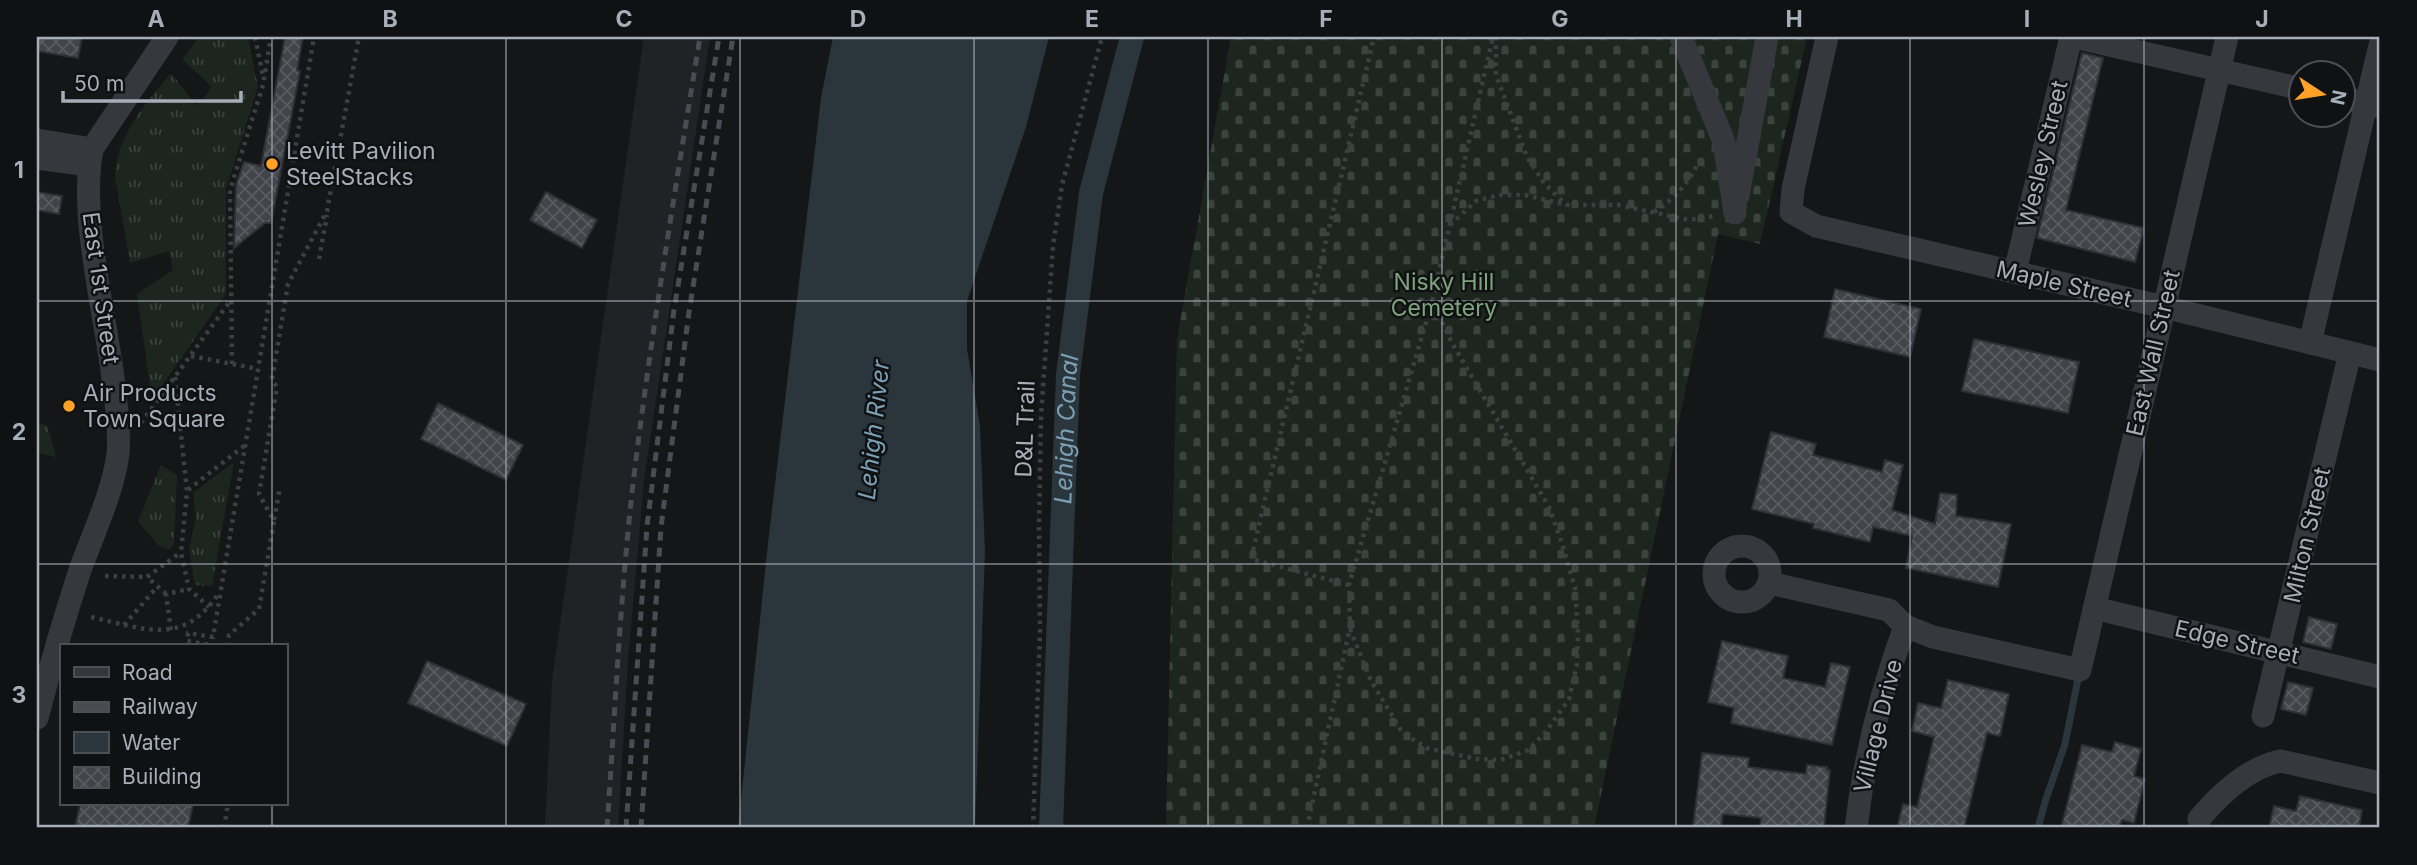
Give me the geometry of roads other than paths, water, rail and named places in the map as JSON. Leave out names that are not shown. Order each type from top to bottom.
[{"type":"street","points":[[91,157],[167,37]]},
{"type":"street","points":[[1681,37],[1724,142],[1735,213],[1768,37]]},
{"type":"street","name":"Maple Street","points":[[1827,37],[1793,188],[1791,212],[1816,226],[2380,360]]},
{"type":"street","points":[[2072,37],[2288,86]]},
{"type":"street","name":"Wesley Street","points":[[2015,272],[2072,37]]},
{"type":"street","name":"East Wall Street","points":[[1905,626],[1933,637],[2080,670],[2227,37]]},
{"type":"street","points":[[2310,343],[2373,105],[2380,45]]},
{"type":"street","points":[[37,140],[91,157]]},
{"type":"street","points":[[37,158],[91,157]]},
{"type":"street","name":"East 1st Street","points":[[37,718],[63,624],[118,455],[118,422],[112,362],[90,217],[91,157]]},
{"type":"street","name":"Milton Street","points":[[2263,716],[2350,353]]},
{"type":"street","points":[[1769,583],[1889,610],[1905,626]]},
{"type":"street","name":"Edge Street","points":[[2094,608],[2380,677]]},
{"type":"street","name":"Village Drive","points":[[1856,828],[1875,723],[1888,672],[1905,626]]},
{"type":"street","points":[[2200,819],[2228,789],[2280,761],[2380,783]]},
{"type":"water","name":"Lehigh River","points":[[833,37],[1049,37],[1026,127],[967,301],[967,349],[980,426],[985,552],[975,828],[738,828],[768,543],[821,98]]},
{"type":"waterway","name":"Lehigh Canal","points":[[1051,828],[1068,375],[1091,193],[1132,37]]},
{"type":"waterway","points":[[2038,828],[2065,744],[2079,674]]},
{"type":"railway","points":[[607,828],[621,613],[633,484],[656,316],[700,37]]},
{"type":"railway","points":[[626,828],[647,526],[674,310],[719,37]]},
{"type":"railway","points":[[641,828],[661,527],[689,312],[733,37]]},
{"type":"place","name":"Levitt Pavilion SteelStacks","points":[[272,164]]},
{"type":"place","name":"Air Products Town Square","points":[[69,406]]},
{"type":"park label","name":"Nisky Hill Cemetery","points":[[1444,295]]}]
